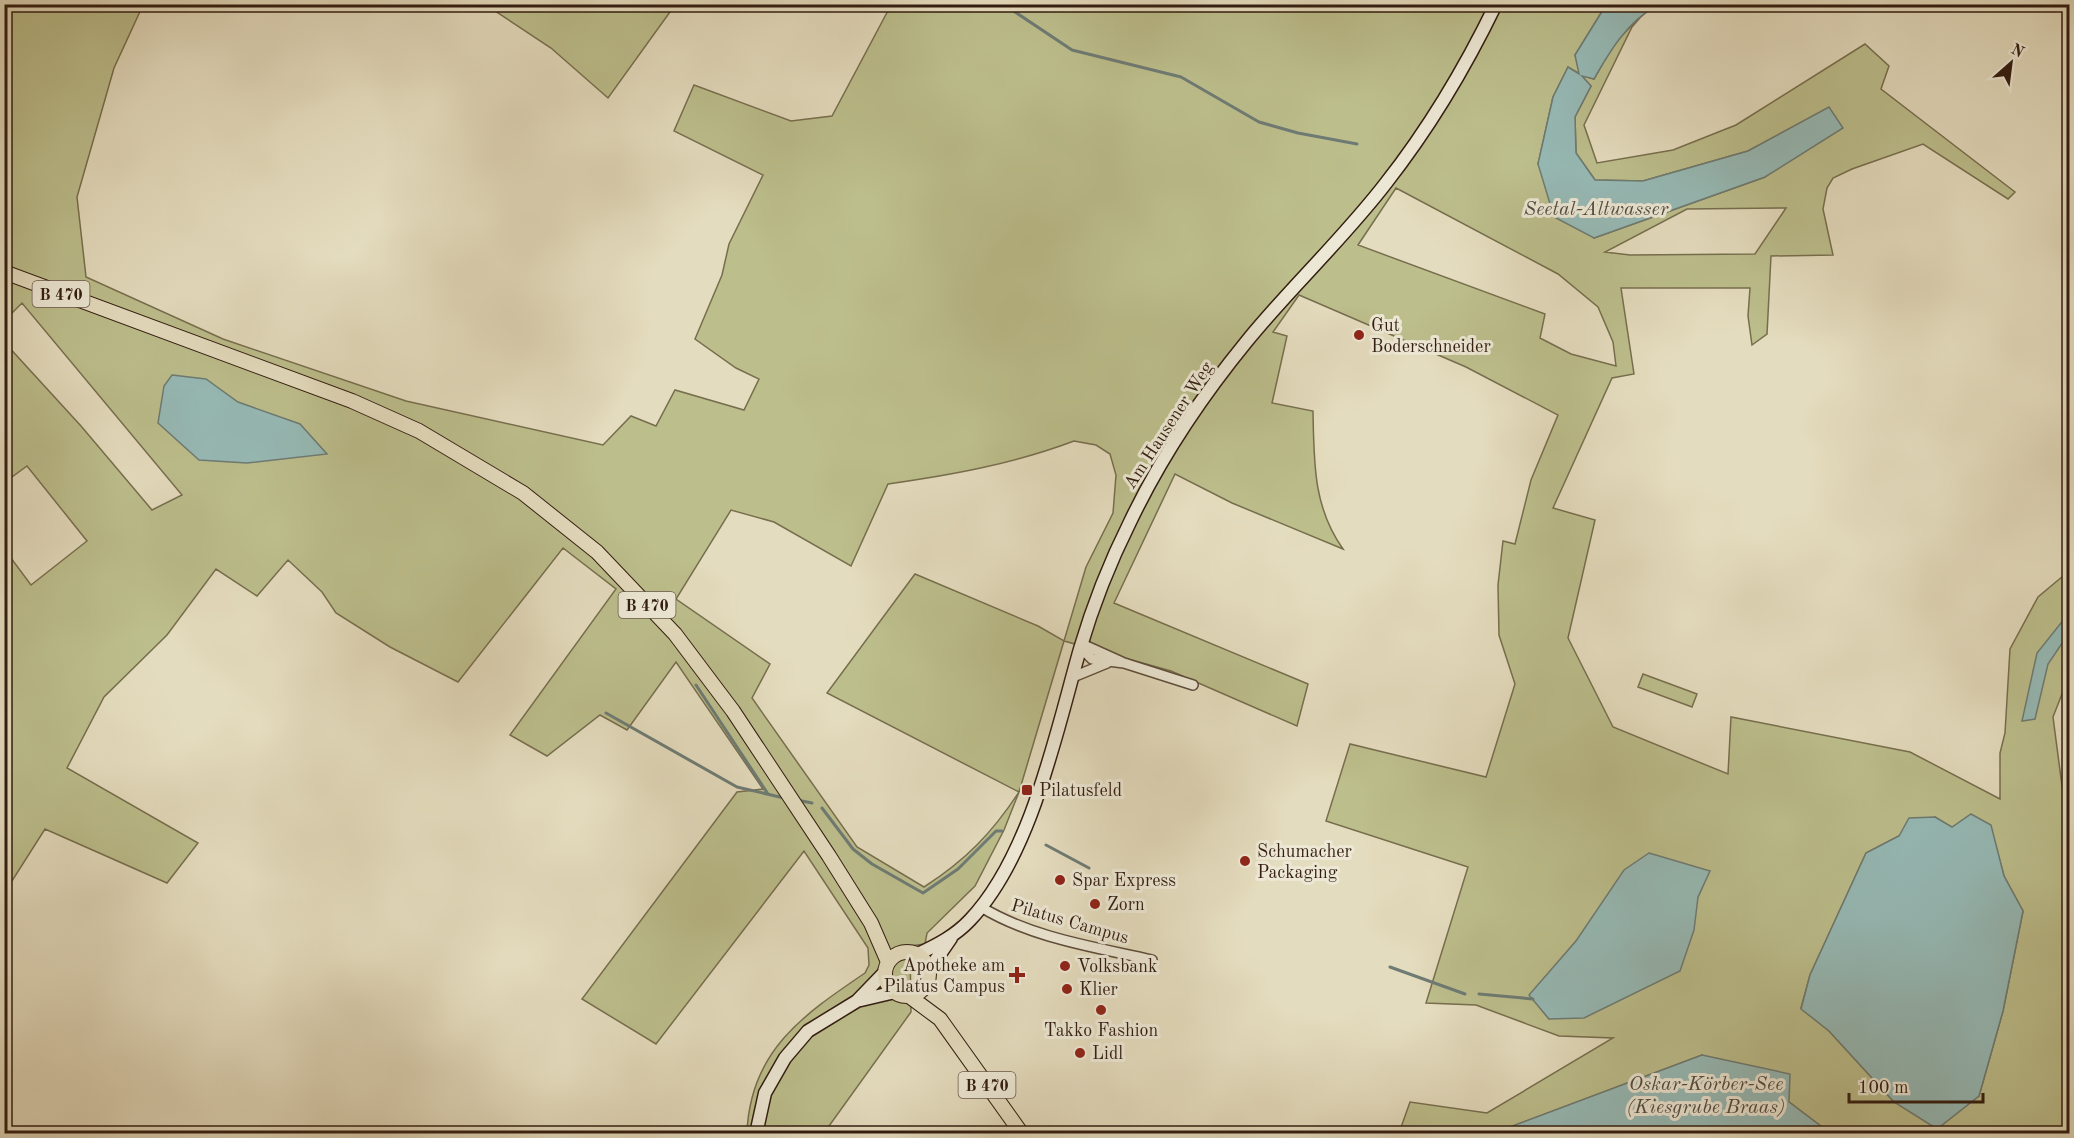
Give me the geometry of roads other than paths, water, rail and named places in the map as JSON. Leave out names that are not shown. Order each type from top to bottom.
[{"type":"main road","name":"Am Hausener Weg","points":[[953,935],[981,908],[1004,870],[1027,822],[1081,646],[1121,541],[1162,460],[1248,340],[1386,185],[1430,125],[1467,65],[1496,4]]},
{"type":"main road","name":"B 470","points":[[4,272],[352,401],[419,430],[523,494],[597,552],[675,634],[733,711],[871,923],[886,967]]},
{"type":"main road","name":"B 470","points":[[871,923],[903,952]]},
{"type":"main road","points":[[756,1134],[765,1093],[785,1058],[808,1031],[857,1001],[886,967],[903,952],[918,954],[953,935]]},
{"type":"main road","points":[[886,967],[889,987],[895,992],[909,996],[922,991],[927,985],[929,970],[953,935]]},
{"type":"main road","points":[[918,954],[929,970]]},
{"type":"main road","name":"B 470","points":[[927,985],[940,1019],[1022,1134]]},
{"type":"main road","points":[[857,1001],[895,992]]},
{"type":"main road","name":"B 470","points":[[909,996],[940,1019]]},
{"type":"street","points":[[1081,646],[1092,659],[1124,663]]},
{"type":"street","points":[[1081,646],[1124,663],[1193,685]]},
{"type":"street","points":[[1073,676],[1108,662]]},
{"type":"street","name":"Pilatus Campus","points":[[981,908],[994,916],[1050,936],[1152,960]]},
{"type":"water","name":"Seetal-Altwasser","points":[[1606,5],[1657,5],[1628,28],[1594,79],[1582,76],[1591,86],[1575,117],[1576,153],[1595,180],[1643,181],[1748,151],[1829,107],[1843,128],[1765,177],[1594,238],[1554,217],[1538,164],[1553,97],[1568,67],[1579,74],[1575,55]]},
{"type":"water","points":[[172,375],[206,379],[238,402],[300,424],[327,454],[247,463],[199,460],[158,423],[164,386]]},
{"type":"water","points":[[2069,613],[2069,633],[2048,664],[2035,719],[2022,721],[2037,653]]},
{"type":"water","points":[[1971,814],[1991,825],[2004,876],[2023,911],[2003,1011],[1979,1096],[1937,1129],[1894,1102],[1829,1031],[1801,1009],[1810,975],[1866,853],[1899,836],[1909,818],[1935,817],[1952,827]]},
{"type":"water","points":[[1649,853],[1710,871],[1698,897],[1694,930],[1680,971],[1584,1018],[1549,1019],[1529,995],[1576,941],[1624,870]]},
{"type":"water","name":"Oskar-Körber-See (Kiesgrube Braas)","points":[[1702,1055],[1790,1074],[1789,1102],[1830,1133],[1494,1133]]},
{"type":"waterway","points":[[1003,4],[1072,50],[1181,77],[1259,122],[1298,133],[1357,144]]},
{"type":"waterway","points":[[696,685],[768,794]]},
{"type":"waterway","points":[[606,713],[737,787],[784,798]]},
{"type":"waterway","points":[[797,800],[812,803]]},
{"type":"waterway","points":[[822,808],[853,849],[872,864],[923,893],[958,869],[996,831],[1002,831]]},
{"type":"waterway","points":[[1046,845],[1089,868]]},
{"type":"waterway","points":[[1390,967],[1465,994]]},
{"type":"waterway","points":[[1479,994],[1533,999]]},
{"type":"place","name":"Gut Boderschneider","points":[[1359,335]]},
{"type":"place","name":"Pilatusfeld","points":[[1027,790]]},
{"type":"place","name":"Schumacher Packaging","points":[[1245,861]]},
{"type":"place","name":"Spar Express","points":[[1060,880]]},
{"type":"place","name":"Zorn","points":[[1095,904]]},
{"type":"place","name":"Volksbank","points":[[1065,966]]},
{"type":"place","name":"Apotheke am Pilatus Campus","points":[[1017,975]]},
{"type":"place","name":"Klier","points":[[1067,989]]},
{"type":"place","name":"Takko Fashion","points":[[1101,1010]]},
{"type":"place","name":"Lidl","points":[[1080,1053]]}]
